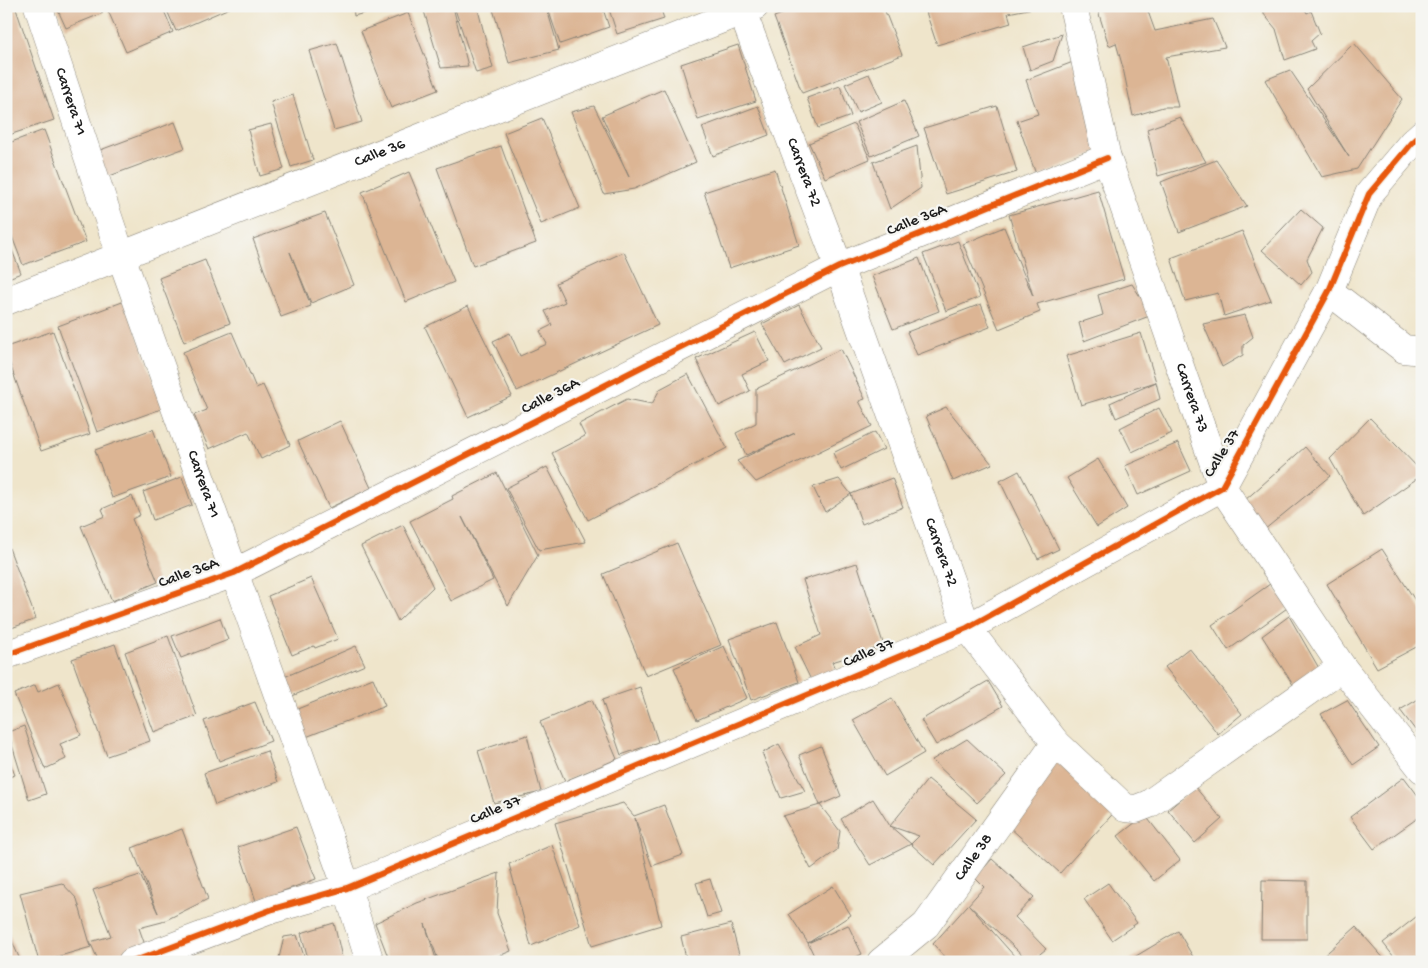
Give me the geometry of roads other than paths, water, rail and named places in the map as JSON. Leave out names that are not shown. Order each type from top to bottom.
[{"type":"street","name":"Carrera 71","points":[[38,6],[121,256],[347,888],[370,962]]},
{"type":"street","name":"Carrera 73","points":[[1073,6],[1107,158],[1222,487],[1342,667],[1422,769]]},
{"type":"street","name":"Calle 36","points":[[6,301],[745,8]]},
{"type":"street","name":"Carrera 72","points":[[745,8],[967,628],[1056,743],[1126,808],[1136,809],[1149,804],[1342,667]]},
{"type":"street","name":"Calle 37","points":[[132,962],[273,909],[347,888],[967,628],[1222,487],[1329,290],[1369,194],[1418,142]]},
{"type":"street","name":"Calle 36A","points":[[6,655],[234,573],[839,267],[1107,158]]},
{"type":"street","points":[[1329,290],[1404,349],[1422,351]]},
{"type":"street","name":"Calle 38","points":[[882,962],[926,925],[1056,743]]}]
